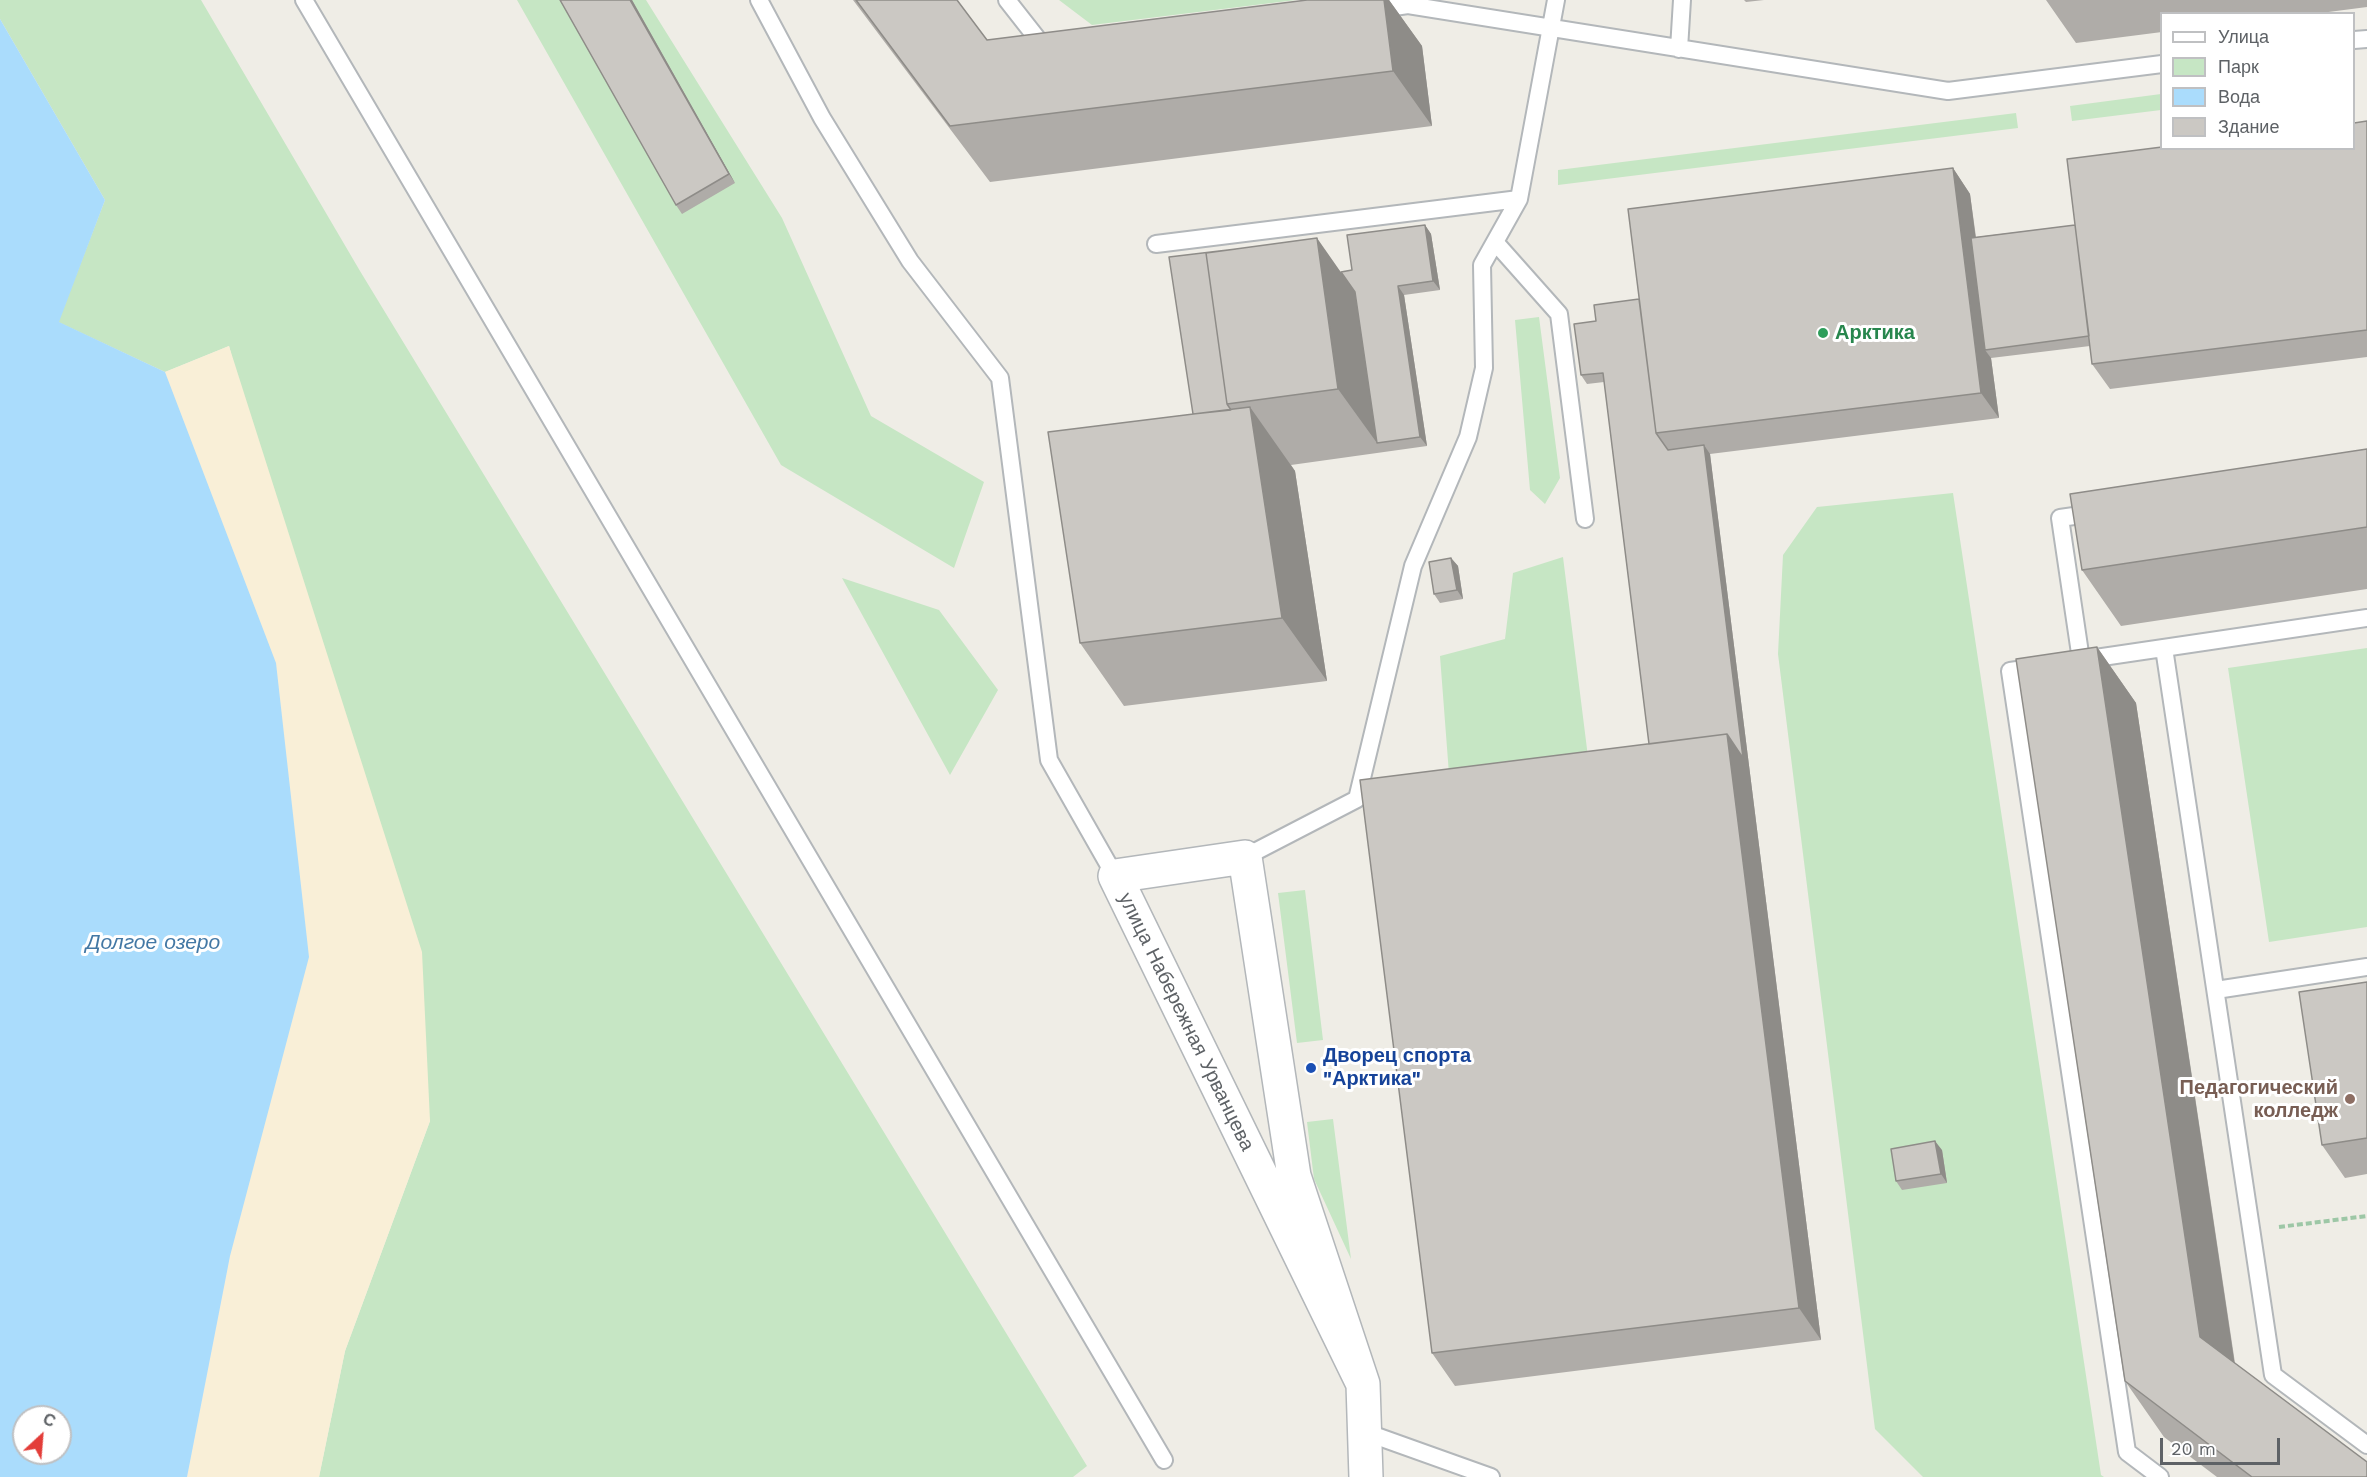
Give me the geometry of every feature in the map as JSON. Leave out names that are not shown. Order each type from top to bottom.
[{"type":"street","name":"улица Набережная Урванцева","points":[[1363,1384],[1115,876],[1245,857],[1294,1176],[1363,1384],[1366,1477]]},
{"type":"lane","points":[[304,0],[1164,1460]]},
{"type":"lane","points":[[759,0],[822,118],[910,261],[1000,378],[1049,760],[1115,876]]},
{"type":"lane","points":[[1007,0],[1045,51],[1069,48]]},
{"type":"lane","points":[[1245,857],[1357,799],[1413,566],[1468,437],[1484,368],[1482,265],[1518,199],[1556,0]]},
{"type":"lane","points":[[1679,49],[1682,0]]},
{"type":"lane","points":[[1361,11],[1408,5],[1948,91],[2160,64]]},
{"type":"lane","points":[[1156,244],[1518,199]]},
{"type":"lane","points":[[1495,242],[1559,314],[1585,519]]},
{"type":"lane","points":[[2081,660],[2060,518],[2107,511]]},
{"type":"lane","points":[[2160,1477],[2127,1452],[2010,671],[2367,618]]},
{"type":"lane","points":[[2164,648],[2273,1375],[2367,1444]]},
{"type":"lane","points":[[2216,990],[2367,968]]},
{"type":"lane","points":[[1365,1432],[1491,1477]]},
{"type":"path","points":[[2251,1230],[2367,1216]]},
{"type":"green space","points":[[0,0],[201,0],[360,271],[1087,1466],[1073,1477],[319,1477],[345,1351],[430,1121],[229,346],[165,372],[58,322],[105,200],[0,19]]},
{"type":"green space","points":[[517,0],[646,0],[782,218],[871,416],[984,482],[954,568],[781,465]]},
{"type":"green space","points":[[1059,0],[1296,0],[1092,25]]},
{"type":"green space","points":[[2160,94],[2160,110],[2072,121],[2070,106]]},
{"type":"green space","points":[[2016,113],[2018,128],[1558,185],[1558,170]]},
{"type":"green space","points":[[1539,317],[1560,478],[1545,504],[1530,490],[1515,320]]},
{"type":"green space","points":[[1953,493],[2101,1475],[2104,1477],[1923,1477],[1875,1429],[1778,654],[1783,555],[1817,507]]},
{"type":"green space","points":[[1563,557],[1588,757],[1449,774],[1440,656],[1505,639],[1513,573]]},
{"type":"green space","points":[[842,578],[939,610],[998,690],[950,775]]},
{"type":"green space","points":[[2367,648],[2367,927],[2269,942],[2228,668]]},
{"type":"green space","points":[[1305,890],[1323,1040],[1297,1043],[1278,893]]},
{"type":"green space","points":[[1333,1119],[1351,1259],[1314,1179],[1307,1122]]},
{"type":"sand","points":[[229,346],[422,952],[430,1121],[345,1351],[319,1477],[187,1477],[230,1256],[165,372]]},
{"type":"water","name":"Долгое озеро","points":[[0,19],[105,200],[59,322],[165,372],[276,663],[309,957],[230,1256],[187,1477],[0,1477]]},
{"type":"building","points":[[560,0],[630,0],[729,174],[676,205]]},
{"type":"building","points":[[856,0],[957,0],[987,40],[1307,0],[1384,0],[1393,71],[950,126]]},
{"type":"building","points":[[2367,121],[2367,330],[2092,364],[2067,159],[2160,147],[2160,150],[2355,150],[2355,123]]},
{"type":"building","name":"Арктика","points":[[1953,168],[1981,393],[1656,433],[1628,209]]},
{"type":"building","points":[[1425,225],[1433,281],[1398,286],[1420,437],[1377,443],[1355,292],[1341,272],[1352,270],[1347,235]]},
{"type":"building","points":[[2075,225],[2089,336],[1985,350],[1971,238]]},
{"type":"building","points":[[1317,238],[1338,389],[1227,404],[1206,253]]},
{"type":"building","points":[[1236,249],[1206,253],[1227,404],[1231,410],[1193,414],[1169,257]]},
{"type":"building","points":[[1639,299],[1656,433],[1668,450],[1704,445],[1743,758],[1727,734],[1649,744],[1603,373],[1581,375],[1574,324],[1596,321],[1594,305]]},
{"type":"building","points":[[1250,407],[1282,618],[1080,643],[1048,432]]},
{"type":"building","points":[[2367,449],[2367,527],[2082,570],[2070,494]]},
{"type":"building","points":[[1451,558],[1457,590],[1434,594],[1429,562]]},
{"type":"building","points":[[2097,647],[2200,1337],[2367,1462],[2367,1477],[2252,1477],[2125,1381],[2016,659]]},
{"type":"building","points":[[1727,734],[1799,1308],[1432,1353],[1360,780]]},
{"type":"building","points":[[2367,982],[2367,1138],[2322,1145],[2299,992]]},
{"type":"building","points":[[1935,1141],[1941,1174],[1896,1181],[1891,1149]]},
{"type":"place","name":"Арктика","points":[[1823,333]]},
{"type":"place","name":"Дворец спорта \"Арктика\"","points":[[1311,1068]]},
{"type":"place","name":"Педагогический колледж","points":[[2350,1099]]}]
